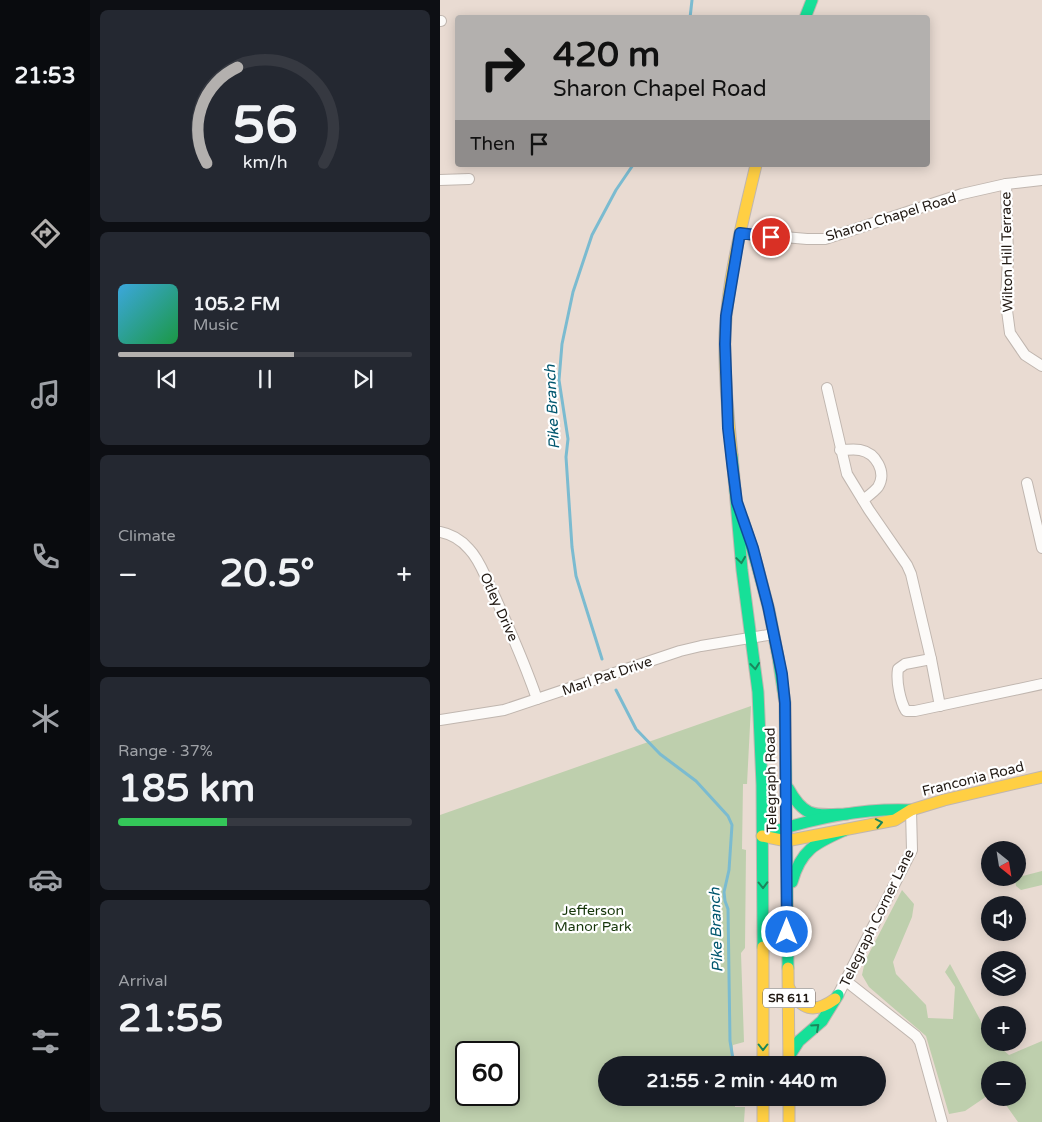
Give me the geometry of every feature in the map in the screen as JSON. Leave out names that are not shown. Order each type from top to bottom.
[{"type":"main road","points":[[806,15],[812,0]]},
{"type":"main road","name":"Telegraph Road","points":[[756,167],[740,233],[726,316],[725,358],[728,428],[737,502],[740,552],[758,691],[762,836],[763,1056]]},
{"type":"main road","name":"Telegraph Road","points":[[737,502],[753,548],[774,634],[782,674],[785,703],[790,1056]]},
{"type":"main road","name":"Franconia Road","points":[[762,836],[786,841],[895,820],[911,810],[944,800],[1042,777]]},
{"type":"main road","points":[[786,784],[797,805],[802,810],[820,815],[847,814]]},
{"type":"main road","name":"Franconia Road","points":[[762,836],[786,827],[847,814],[897,808],[911,810]]},
{"type":"main road","points":[[787,932],[791,885],[800,857],[813,845],[845,830]]},
{"type":"main road","points":[[789,988],[798,1003],[814,1009],[824,1006],[838,995]]},
{"type":"main road","points":[[792,1056],[799,1041],[822,1021],[838,995]]},
{"type":"main road","points":[[763,1106],[763,1122]]},
{"type":"main road","points":[[789,1106],[789,1122]]},
{"type":"street","points":[[440,180],[469,179]]},
{"type":"street","name":"Sharon Chapel Road","points":[[740,233],[798,239],[826,238],[962,194],[1006,184],[1042,180]]},
{"type":"street","name":"Wilton Hill Terrace","points":[[1006,184],[1008,256],[1006,303],[1010,333],[1025,355],[1042,366]]},
{"type":"street","points":[[827,388],[847,474],[911,574],[940,706]]},
{"type":"street","points":[[840,450],[855,449],[864,451],[874,457],[879,464],[881,474],[879,484],[873,492],[862,500]]},
{"type":"street","points":[[1027,483],[1042,548]]},
{"type":"street","name":"Otley Drive","points":[[440,532],[446,533],[470,549],[497,602],[538,699]]},
{"type":"street","name":"Marl Pat Drive","points":[[440,720],[491,713],[680,651],[774,634]]},
{"type":"street","points":[[931,659],[902,666],[898,669],[897,676],[906,711],[910,712],[1042,684]]},
{"type":"street","name":"Telegraph Corner Lane","points":[[838,995],[912,850],[911,810]]},
{"type":"street","points":[[846,981],[916,1036],[923,1049],[942,1122]]},
{"type":"green space","name":"Jefferson Manor Park","points":[[751,706],[747,784],[743,784],[742,849],[746,850],[745,948],[741,953],[744,1042],[733,1045],[733,1056],[598,1056],[598,1106],[745,1107],[744,1122],[440,1122],[440,815]]},
{"type":"green space","points":[[1042,871],[1042,885],[1021,890],[1016,886],[1026,886],[1026,875]]},
{"type":"green space","points":[[902,890],[914,904],[912,917],[893,962],[896,974],[926,1005],[928,1018],[953,1019],[955,987],[945,972],[950,964],[981,1021],[981,1051],[1004,1051],[1009,1055],[1018,1051],[1026,1051],[1026,1048],[1042,1041],[1042,1122],[1018,1122],[1007,1106],[1026,1106],[1026,1061],[981,1061],[981,1100],[965,1111],[949,1114],[926,1036],[869,987],[862,975],[865,961]]},
{"type":"waterway","name":"Pike Branch","points":[[690,15],[692,0]]},
{"type":"waterway","name":"Pike Branch","points":[[602,659],[576,576],[572,547],[566,457],[568,439],[559,380],[562,344],[573,292],[592,235],[616,190],[632,167]]},
{"type":"waterway","name":"Pike Branch","points":[[616,690],[636,729],[660,754],[696,781],[728,816],[732,825],[729,870],[724,892],[728,909],[730,1041],[732,1056]]},
{"type":"traffic: fast","points":[[806,15],[812,0]]},
{"type":"traffic: fast","points":[[732,455],[742,570],[758,692],[762,785],[763,947]]},
{"type":"traffic: fast","points":[[743,520],[769,610],[785,703],[788,968]]},
{"type":"traffic: fast","points":[[788,788],[800,805],[812,813],[827,815],[847,814]]},
{"type":"traffic: fast","points":[[775,831],[842,814],[877,810],[911,810]]},
{"type":"traffic: fast","points":[[792,882],[800,862],[811,848],[845,830]]},
{"type":"traffic: fast","points":[[790,1055],[799,1041],[822,1021],[838,995]]},
{"type":"traffic: slow","points":[[732,455],[725,364],[725,333],[729,290],[756,167]]},
{"type":"traffic: slow","points":[[762,836],[786,841],[895,820],[911,810],[944,800],[1042,777]]},
{"type":"traffic: slow","points":[[763,947],[763,1056]]},
{"type":"traffic: slow","points":[[788,968],[789,1056]]},
{"type":"traffic: slow","points":[[789,988],[798,1001],[809,1007],[821,1007],[835,999]]},
{"type":"traffic: slow","points":[[763,1106],[763,1122]]},
{"type":"traffic: slow","points":[[789,1106],[789,1122]]},
{"type":"route","points":[[771,237],[740,233],[726,316],[725,358],[728,428],[737,502],[753,548],[768,606],[782,674],[785,703],[787,932]]}]
